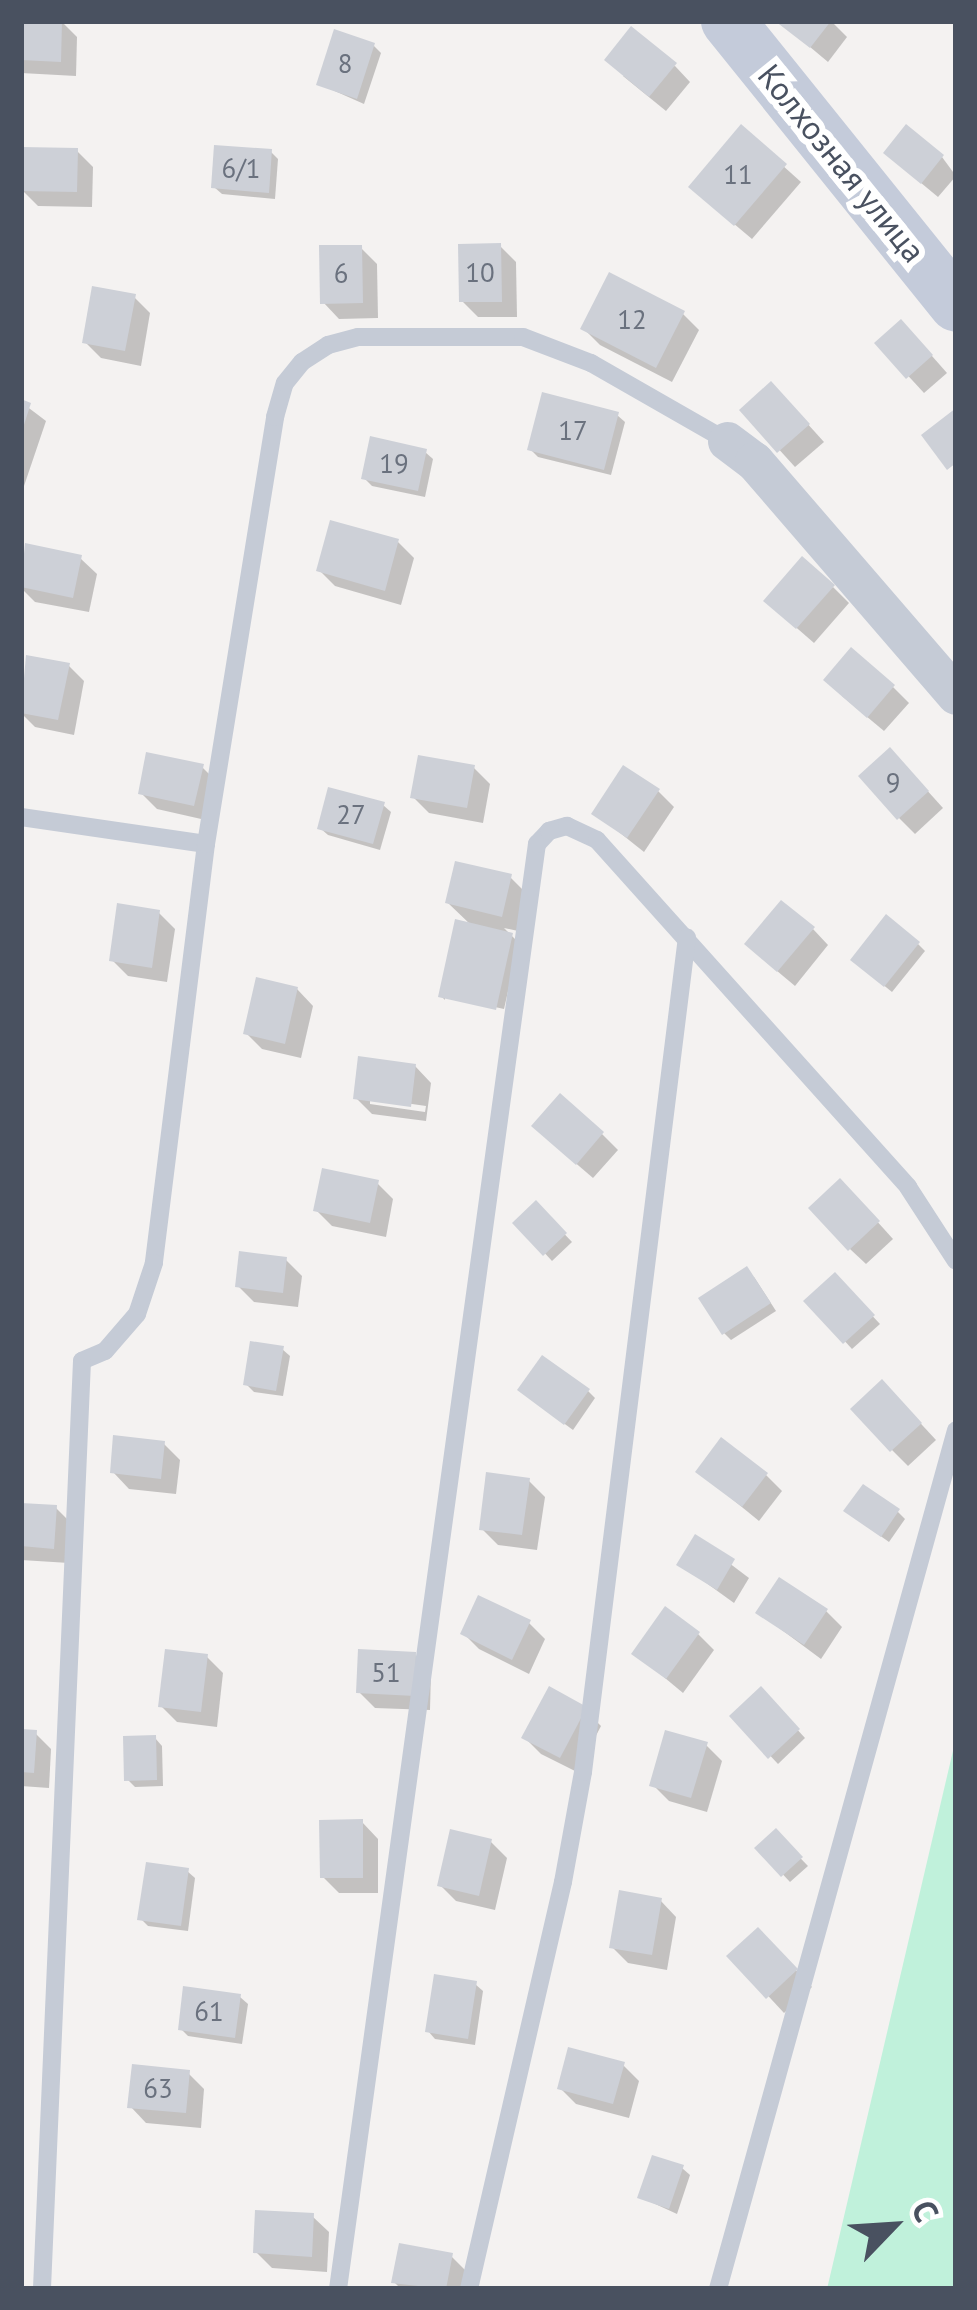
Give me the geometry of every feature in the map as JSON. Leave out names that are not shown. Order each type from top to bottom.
[{"type":"street","name":"Колхозная улица","points":[[728,21],[956,305]]},
{"type":"street","points":[[727,441],[754,461],[956,695]]},
{"type":"lane","points":[[42,2289],[82,1361],[105,1351],[137,1314],[154,1263],[206,844],[274,416],[285,383],[302,362],[328,345],[358,337],[523,337],[591,363],[727,441]]},
{"type":"lane","points":[[21,817],[206,844]]},
{"type":"lane","points":[[338,2289],[537,844],[549,831],[568,826],[584,830],[687,937],[908,1187],[956,1261]]},
{"type":"lane","points":[[469,2289],[563,1882],[583,1772],[687,937]]},
{"type":"lane","points":[[718,2289],[956,1430]]},
{"type":"green space","points":[[956,1738],[956,2289],[827,2289]]},
{"type":"building","points":[[21,21],[62,21],[61,62],[21,60]]},
{"type":"building","points":[[775,21],[831,21],[810,48]]},
{"type":"building","points":[[631,26],[677,63],[649,97],[604,60]]},
{"type":"building","points":[[334,29],[375,43],[357,99],[316,85]]},
{"type":"building","points":[[741,124],[787,164],[734,226],[688,187]]},
{"type":"building","points":[[906,124],[944,155],[921,184],[883,153]]},
{"type":"building","points":[[214,145],[272,149],[269,193],[211,188]]},
{"type":"building","points":[[21,147],[78,148],[77,192],[21,191]]},
{"type":"building","points":[[501,243],[502,302],[459,302],[458,244]]},
{"type":"building","points":[[319,245],[362,245],[363,303],[320,304]]},
{"type":"building","points":[[609,272],[685,311],[656,368],[580,329]]},
{"type":"building","points":[[92,286],[136,294],[125,351],[82,343]]},
{"type":"building","points":[[901,319],[933,355],[906,379],[874,343]]},
{"type":"building","points":[[771,381],[810,424],[777,453],[739,410]]},
{"type":"building","points":[[542,392],[619,412],[604,470],[527,450]]},
{"type":"building","points":[[21,399],[31,403],[22,431],[21,430]]},
{"type":"building","points":[[956,408],[956,463],[947,470],[921,435]]},
{"type":"building","points":[[370,436],[427,449],[418,491],[361,479]]},
{"type":"building","points":[[330,520],[399,539],[385,591],[316,571]]},
{"type":"building","points":[[25,543],[82,555],[73,598],[21,587]]},
{"type":"building","points":[[802,556],[835,585],[796,629],[763,601]]},
{"type":"building","points":[[851,647],[895,685],[867,718],[823,680]]},
{"type":"building","points":[[26,655],[70,663],[58,720],[21,713]]},
{"type":"building","points":[[890,747],[929,791],[897,820],[858,776]]},
{"type":"building","points":[[146,752],[204,764],[194,806],[138,794]]},
{"type":"building","points":[[418,755],[475,765],[467,808],[410,798]]},
{"type":"building","points":[[623,765],[660,789],[627,838],[591,814]]},
{"type":"building","points":[[328,787],[385,802],[373,844],[317,829]]},
{"type":"building","points":[[455,861],[512,874],[502,917],[445,903]]},
{"type":"building","points":[[781,900],[815,927],[777,972],[744,944]]},
{"type":"building","points":[[117,903],[160,910],[152,968],[109,961]]},
{"type":"building","points":[[886,914],[920,942],[884,987],[850,960]]},
{"type":"building","points":[[455,919],[513,933],[496,1010],[438,997]]},
{"type":"building","points":[[256,977],[298,987],[285,1044],[243,1034]]},
{"type":"building","points":[[358,1056],[416,1064],[411,1107],[353,1099]]},
{"type":"building","points":[[560,1093],[604,1132],[576,1165],[531,1126]]},
{"type":"building","points":[[322,1168],[379,1180],[370,1223],[313,1211]]},
{"type":"building","points":[[840,1178],[880,1221],[848,1251],[808,1208]]},
{"type":"building","points":[[536,1200],[567,1233],[543,1256],[512,1223]]},
{"type":"building","points":[[239,1251],[287,1257],[283,1293],[235,1287]]},
{"type":"building","points":[[747,1266],[771,1303],[722,1335],[698,1298]]},
{"type":"building","points":[[835,1272],[875,1315],[843,1344],[803,1301]]},
{"type":"building","points":[[250,1341],[284,1346],[276,1391],[243,1385]]},
{"type":"building","points":[[542,1355],[590,1389],[564,1425],[517,1390]]},
{"type":"building","points":[[882,1379],[922,1423],[890,1452],[850,1409]]},
{"type":"building","points":[[113,1435],[165,1441],[161,1479],[110,1473]]},
{"type":"building","points":[[721,1437],[768,1473],[742,1507],[695,1472]]},
{"type":"building","points":[[486,1472],[530,1478],[522,1535],[479,1530]]},
{"type":"building","points":[[863,1484],[900,1509],[881,1537],[843,1511]]},
{"type":"building","points":[[21,1503],[57,1505],[54,1549],[21,1546]]},
{"type":"building","points":[[695,1534],[735,1559],[717,1590],[676,1565]]},
{"type":"building","points":[[779,1577],[828,1609],[804,1645],[755,1613]]},
{"type":"building","points":[[478,1595],[531,1620],[512,1660],[460,1634]]},
{"type":"building","points":[[665,1606],[700,1632],[666,1679],[631,1654]]},
{"type":"building","points":[[165,1649],[208,1654],[201,1712],[158,1707]]},
{"type":"building","points":[[358,1649],[416,1652],[415,1696],[356,1693]]},
{"type":"building","points":[[549,1686],[587,1707],[560,1758],[521,1738]]},
{"type":"building","points":[[761,1686],[800,1729],[768,1759],[729,1716]]},
{"type":"building","points":[[21,1729],[37,1730],[34,1773],[21,1772]]},
{"type":"building","points":[[665,1730],[708,1742],[691,1798],[649,1786]]},
{"type":"building","points":[[156,1735],[157,1780],[124,1781],[123,1736]]},
{"type":"building","points":[[363,1819],[363,1878],[320,1878],[319,1820]]},
{"type":"building","points":[[776,1828],[803,1857],[781,1877],[754,1848]]},
{"type":"building","points":[[450,1829],[492,1839],[479,1896],[437,1886]]},
{"type":"building","points":[[146,1862],[189,1868],[181,1926],[137,1920]]},
{"type":"building","points":[[619,1890],[662,1898],[652,1955],[609,1948]]},
{"type":"building","points":[[758,1927],[798,1969],[766,1999],[726,1956]]},
{"type":"building","points":[[434,1974],[477,1981],[468,2039],[425,2032]]},
{"type":"building","points":[[183,1986],[241,1994],[235,2038],[178,2030]]},
{"type":"building","points":[[568,2047],[625,2062],[613,2104],[557,2089]]},
{"type":"building","points":[[132,2064],[190,2070],[186,2113],[127,2108]]},
{"type":"building","points":[[652,2155],[684,2165],[669,2209],[637,2198]]},
{"type":"building","points":[[255,2210],[314,2213],[312,2257],[253,2253]]},
{"type":"building","points":[[399,2243],[453,2253],[446,2289],[391,2283]]}]
